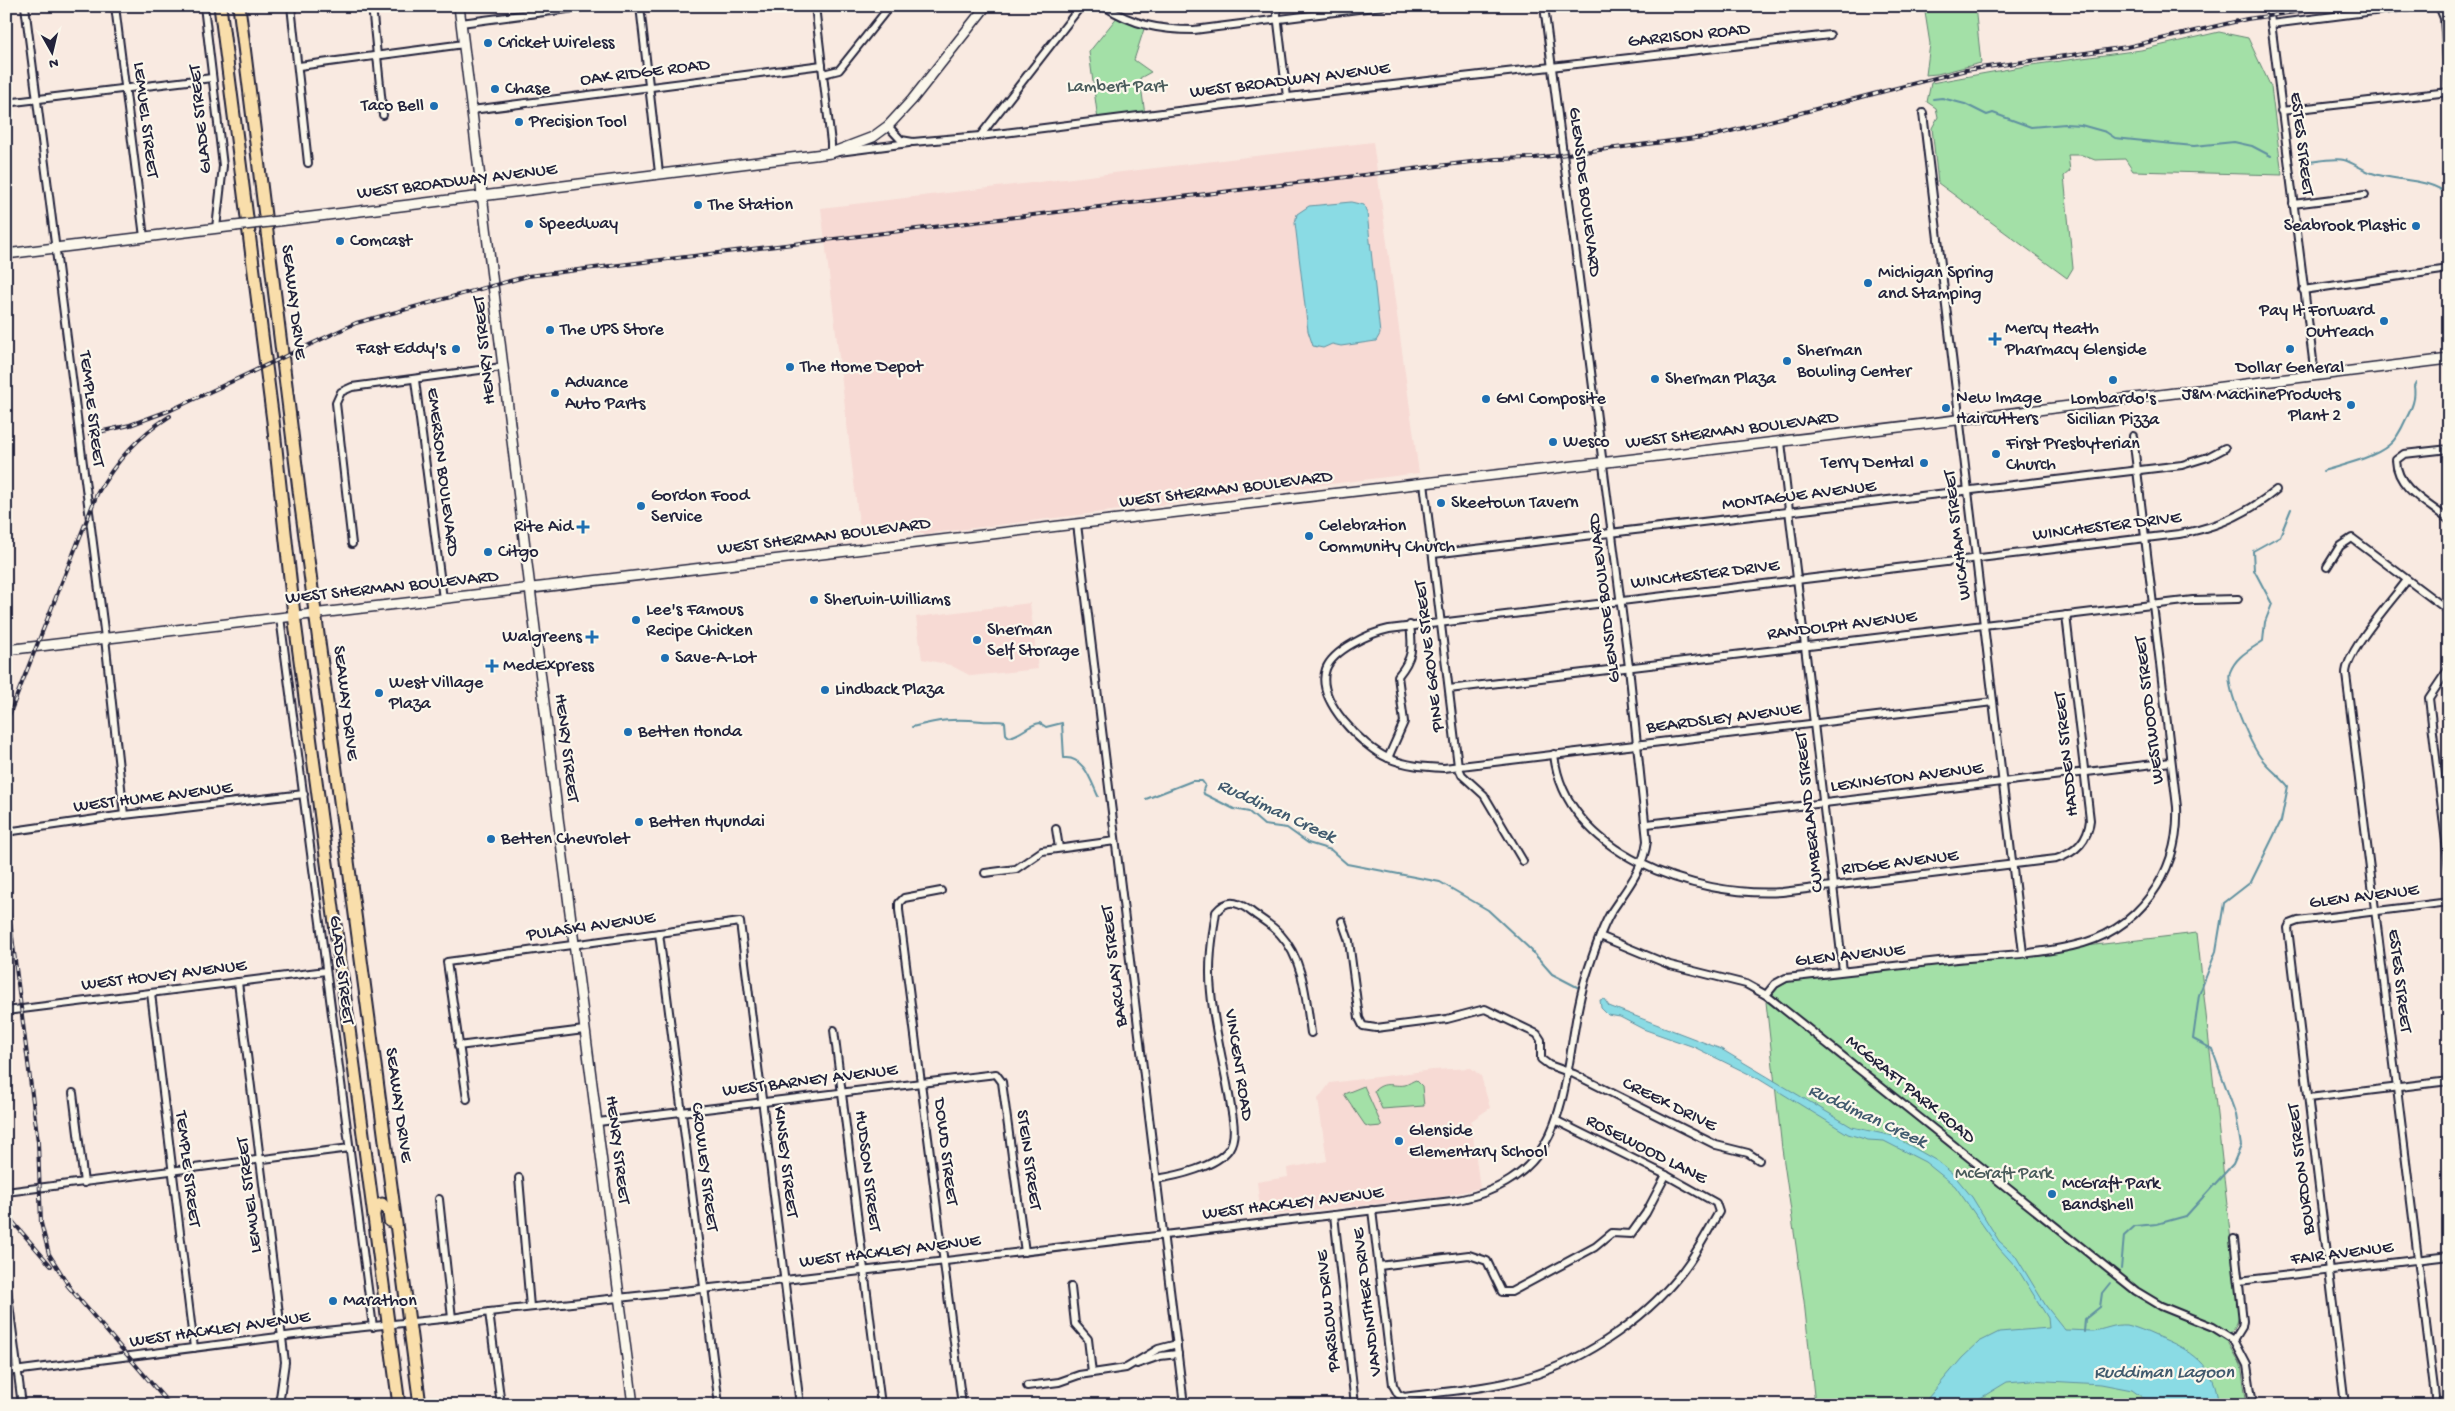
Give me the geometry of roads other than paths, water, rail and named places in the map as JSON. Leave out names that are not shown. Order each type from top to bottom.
[{"type":"highway","name":"SEAWAY DRIVE","points":[[220,6],[295,619],[399,1405]]},
{"type":"highway","points":[[224,6],[230,51],[237,55],[245,51]]},
{"type":"highway","name":"SEAWAY DRIVE","points":[[239,6],[314,599],[420,1405]]},
{"type":"highway","points":[[281,495],[285,487],[293,488],[307,588],[314,599]]},
{"type":"highway","points":[[295,619],[302,636],[317,740],[319,744],[326,745],[332,736]]},
{"type":"highway","points":[[374,1213],[376,1206],[379,1204],[385,1206],[389,1212],[400,1293],[407,1308]]},
{"type":"highway","points":[[391,1338],[396,1346],[404,1405]]},
{"type":"main road","name":"HENRY STREET","points":[[459,6],[584,1030],[598,1122],[633,1404]]},
{"type":"main road","points":[[831,153],[873,137],[888,126],[912,100],[986,6]]},
{"type":"main road","name":"WEST BROADWAY AVENUE","points":[[6,254],[482,194],[831,153]]},
{"type":"main road","name":"WEST SHERMAN BOULEVARD","points":[[6,650],[280,617],[295,619],[316,613],[1424,483],[1604,464],[1959,418],[2449,359]]},
{"type":"street","name":"TEMPLE STREET","points":[[25,6],[105,638],[124,815]]},
{"type":"street","name":"LEMUEL STREET","points":[[115,6],[144,237]]},
{"type":"street","name":"GLADE STREET","points":[[204,6],[222,166],[216,228]]},
{"type":"street","points":[[291,6],[308,163]]},
{"type":"street","points":[[372,6],[384,115]]},
{"type":"street","points":[[461,22],[590,6]]},
{"type":"street","points":[[640,6],[659,173]]},
{"type":"street","points":[[815,6],[831,153]]},
{"type":"street","points":[[823,74],[840,70],[890,6]]},
{"type":"street","points":[[980,136],[1081,6]]},
{"type":"street","points":[[1104,6],[1118,16],[1145,26],[1173,30],[1194,30],[1382,6]]},
{"type":"street","points":[[1276,6],[1288,97]]},
{"type":"street","name":"GLENSIDE BOULEVARD","points":[[1544,6],[1613,534],[1647,824],[1648,841],[1643,863],[1633,883],[1610,915],[1600,936]]},
{"type":"street","name":"ESTES STREET","points":[[2269,6],[2315,376]]},
{"type":"street","points":[[2271,24],[2414,6]]},
{"type":"street","points":[[2281,111],[2449,90],[2444,18],[2439,6]]},
{"type":"street","name":"GARRISON ROAD","points":[[1552,66],[1830,35]]},
{"type":"street","points":[[299,66],[464,44]]},
{"type":"street","name":"OAK RIDGE ROAD","points":[[472,110],[822,65]]},
{"type":"street","name":"WEST BROADWAY AVENUE","points":[[831,153],[1552,66]]},
{"type":"street","points":[[6,103],[212,78]]},
{"type":"street","name":"WICKHAM STREET","points":[[1924,113],[2023,953]]},
{"type":"street","points":[[888,126],[901,140],[913,142]]},
{"type":"street","points":[[2293,204],[2365,195]]},
{"type":"street","points":[[2303,290],[2449,269]]},
{"type":"street","points":[[352,544],[336,404],[341,392],[352,387],[502,367]]},
{"type":"street","name":"EMERSON BOULEVARD","points":[[415,380],[442,599]]},
{"type":"street","name":"WESTWOOD STREET","points":[[2088,941],[2120,925],[2142,907],[2167,870],[2178,823],[2133,436]]},
{"type":"street","name":"CUMBERLAND STREET","points":[[1781,442],[1825,803],[1843,971]]},
{"type":"street","name":"MONTAGUE AVENUE","points":[[1433,554],[1968,492],[2182,465],[2208,458],[2225,448]]},
{"type":"street","points":[[2449,449],[2409,454],[2400,456],[2396,460],[2398,477],[2405,486],[2449,520]]},
{"type":"street","name":"PINE GROVE STREET","points":[[1424,483],[1458,766]]},
{"type":"street","name":"WINCHESTER DRIVE","points":[[1458,766],[1427,768],[1408,765],[1388,758],[1371,748],[1349,730],[1329,695],[1325,672],[1329,664],[1365,637],[1383,630],[1410,625],[2190,532],[2214,526],[2260,504],[2276,490]]},
{"type":"street","name":"BARCLAY STREET","points":[[1077,524],[1184,1405]]},
{"type":"street","points":[[2327,567],[2340,546],[2352,538],[2449,611]]},
{"type":"street","name":"ESTES STREET","points":[[2408,580],[2355,649],[2346,667],[2374,911],[2436,1405]]},
{"type":"street","name":"RANDOLPH AVENUE","points":[[1449,689],[2153,604],[2210,598],[2238,599]]},
{"type":"street","name":"HADDEN STREET","points":[[2012,864],[2056,859],[2071,854],[2083,842],[2090,820],[2066,616]]},
{"type":"street","name":"GLADE STREET","points":[[280,617],[373,1327]]},
{"type":"street","points":[[1388,758],[1404,722],[1398,676],[1409,663],[1412,654],[1410,625]]},
{"type":"street","points":[[2449,668],[2433,689],[2429,698],[2449,868]]},
{"type":"street","name":"BEARDSLEY AVENUE","points":[[1458,766],[1993,702]]},
{"type":"street","name":"RIDGE AVENUE","points":[[1554,754],[1565,794],[1580,817],[1612,845],[1643,863],[1690,883],[1740,892],[1775,892],[2012,864]]},
{"type":"street","name":"LEXINGTON AVENUE","points":[[1647,824],[2171,762]]},
{"type":"street","points":[[1458,766],[1462,774],[1484,795],[1523,861]]},
{"type":"street","name":"WEST HUME AVENUE","points":[[6,832],[124,815],[304,794]]},
{"type":"street","points":[[1056,829],[1059,848]]},
{"type":"street","points":[[985,873],[1023,867],[1035,854],[1059,848],[1115,841]]},
{"type":"street","name":"DOWD STREET","points":[[941,891],[904,898],[899,903],[962,1405]]},
{"type":"street","name":"VINCENT ROAD","points":[[1156,1179],[1182,1174],[1211,1163],[1222,1156],[1233,1141],[1231,1110],[1210,992],[1211,950],[1216,912],[1221,907],[1232,901],[1243,906],[1279,932],[1290,946],[1303,980],[1311,1033]]},
{"type":"street","name":"GLEN AVENUE","points":[[2288,929],[2290,924],[2298,921],[2449,902]]},
{"type":"street","name":"CREEK DRIVE","points":[[1342,921],[1349,941],[1359,1018],[1363,1026],[1376,1028],[1447,1019],[1485,1009],[1537,1034],[1541,1040],[1542,1059],[1549,1065],[1568,1071],[1716,1145],[1748,1153],[1759,1160]]},
{"type":"street","name":"PULASKI AVENUE","points":[[458,1046],[447,962],[740,922]]},
{"type":"street","name":"KINSEY STREET","points":[[740,922],[800,1405]]},
{"type":"street","name":"BOURDON STREET","points":[[2288,929],[2345,1405]]},
{"type":"street","name":"CROWLEY STREET","points":[[659,933],[718,1405]]},
{"type":"street","points":[[1600,936],[1670,965],[1746,984],[1766,995]]},
{"type":"street","name":"WEST HACKLEY AVENUE","points":[[6,1372],[489,1312],[785,1280],[1463,1199],[1501,1185],[1520,1172],[1537,1154],[1557,1121],[1564,1098],[1581,992],[1600,936]]},
{"type":"street","name":"GLEN AVENUE","points":[[1766,995],[1775,984],[1786,978],[2023,953],[2074,946],[2088,941]]},
{"type":"street","name":"WEST HOVEY AVENUE","points":[[6,1011],[326,971]]},
{"type":"street","name":"LEMUEL STREET","points":[[238,982],[282,1337],[285,1373],[279,1405]]},
{"type":"street","name":"TEMPLE STREET","points":[[151,993],[194,1348]]},
{"type":"street","name":"MCGRAFT PARK ROAD","points":[[1766,995],[2136,1291],[2162,1306],[2213,1327],[2234,1340]]},
{"type":"street","points":[[467,1099],[458,1046],[584,1030]]},
{"type":"street","name":"HUDSON STREET","points":[[834,1030],[881,1405]]},
{"type":"street","name":"WEST BARNEY AVENUE","points":[[598,1122],[842,1091],[996,1074]]},
{"type":"street","name":"STEIN STREET","points":[[996,1074],[1002,1082],[1025,1252]]},
{"type":"street","points":[[2309,1098],[2449,1081]]},
{"type":"street","points":[[74,1093],[84,1183]]},
{"type":"street","name":"ROSEWOOD LANE","points":[[1395,1390],[1404,1397],[1523,1379],[1547,1371],[1603,1343],[1646,1311],[1689,1263],[1719,1212],[1716,1203],[1666,1175],[1557,1121]]},
{"type":"street","points":[[6,1192],[350,1148]]},
{"type":"street","points":[[1379,1266],[1468,1255],[1487,1261],[1502,1292],[1511,1292],[1595,1247],[1612,1233],[1631,1234],[1646,1213],[1666,1175]]},
{"type":"street","points":[[519,1178],[530,1308]]},
{"type":"street","points":[[439,1199],[452,1318]]},
{"type":"street","name":"VANDINTHER DRIVE","points":[[1372,1210],[1395,1390]]},
{"type":"street","name":"PARSLOW DRIVE","points":[[1334,1215],[1355,1405]]},
{"type":"street","points":[[2234,1239],[2243,1325],[2234,1340],[2247,1364],[2253,1405]]},
{"type":"street","name":"FAIR AVENUE","points":[[2239,1281],[2449,1256]]},
{"type":"street","points":[[6,1282],[22,1405]]},
{"type":"street","points":[[1071,1287],[1075,1324],[1088,1339],[1092,1373]]},
{"type":"street","points":[[489,1312],[501,1405]]},
{"type":"street","points":[[1134,1365],[1158,1349],[1177,1344]]},
{"type":"street","points":[[1027,1386],[1059,1382],[1092,1373],[1116,1370],[1160,1356],[1178,1354]]},
{"type":"street","points":[[620,1405],[633,1404]]},
{"type":"water","points":[[1351,202],[1364,205],[1367,213],[1380,334],[1376,341],[1341,346],[1332,344],[1323,348],[1313,346],[1308,331],[1295,223],[1297,214],[1309,206]]},
{"type":"water","name":"Ruddiman Lagoon","points":[[1604,999],[1609,1006],[1721,1049],[1852,1127],[1893,1136],[1937,1161],[1953,1174],[1972,1197],[1999,1241],[2015,1255],[2046,1306],[2065,1330],[2092,1331],[2117,1325],[2126,1325],[2168,1341],[2190,1353],[2207,1369],[2213,1379],[2218,1405],[2153,1405],[2132,1390],[2101,1384],[2030,1380],[2007,1382],[1969,1405],[1922,1405],[1962,1358],[1979,1342],[1999,1332],[2049,1328],[2048,1318],[2017,1268],[1999,1248],[1955,1186],[1925,1162],[1884,1141],[1868,1140],[1848,1134],[1757,1078],[1694,1047],[1643,1029],[1620,1017],[1608,1015],[1601,1008],[1600,1000]]},
{"type":"waterway","points":[[1933,99],[1942,98],[1965,104],[1987,115],[1993,113],[2031,127],[2065,124],[2081,125],[2106,132],[2115,138],[2194,146],[2234,142],[2252,146],[2271,156]]},
{"type":"waterway","points":[[2302,163],[2340,159],[2382,176],[2431,185],[2449,195]]},
{"type":"waterway","points":[[2323,471],[2375,454],[2392,443],[2401,430],[2412,407],[2416,382]]},
{"type":"waterway","points":[[2121,1269],[2124,1236],[2135,1226],[2157,1224],[2186,1216],[2233,1164],[2241,1146],[2236,1115],[2212,1049],[2193,1039],[2199,995],[2216,951],[2224,903],[2251,882],[2281,821],[2288,786],[2264,762],[2257,751],[2245,729],[2229,679],[2230,672],[2236,662],[2263,641],[2265,622],[2272,604],[2254,570],[2253,551],[2280,536],[2291,509]]},
{"type":"waterway","name":"Ruddiman Creek","points":[[912,727],[939,721],[1002,721],[1005,722],[1006,734],[1009,737],[1036,724],[1040,723],[1046,727],[1062,723],[1064,758],[1071,758],[1082,765],[1098,796]]},
{"type":"waterway","name":"Ruddiman Creek","points":[[1146,799],[1192,781],[1202,781],[1205,785],[1204,794],[1234,809],[1249,812],[1264,825],[1287,828],[1308,843],[1331,850],[1347,864],[1440,882],[1488,910],[1531,950],[1552,974],[1577,987]]},
{"type":"waterway","points":[[2084,1332],[2085,1319],[2100,1307],[2102,1293],[2110,1283]]},
{"type":"railway","points":[[90,434],[130,425],[171,410],[356,323],[528,276],[1496,159],[1535,158],[1712,136],[1966,70],[2127,47],[2247,19],[2337,6]]},
{"type":"railway","points":[[6,723],[97,494],[129,450],[148,432],[170,416]]},
{"type":"railway","points":[[6,889],[38,1142],[41,1223],[49,1254],[72,1291]]},
{"type":"railway","points":[[6,1214],[51,1266]]},
{"type":"railway","points":[[67,1285],[170,1405]]},
{"type":"place","name":"Cricket Wireless","points":[[488,43]]},
{"type":"place","name":"Chase","points":[[495,89]]},
{"type":"place","name":"Taco Bell","points":[[434,106]]},
{"type":"place","name":"Precision Tool","points":[[519,122]]},
{"type":"place","name":"The Station","points":[[698,205]]},
{"type":"place","name":"Speedway","points":[[529,224]]},
{"type":"place","name":"Seabrook Plastic","points":[[2416,226]]},
{"type":"place","name":"Comcast","points":[[340,241]]},
{"type":"place","name":"Michigan Spring and Stamping","points":[[1868,283]]},
{"type":"place","name":"Pay It Forward Outreach","points":[[2384,321]]},
{"type":"place","name":"The UPS Store","points":[[550,330]]},
{"type":"place","name":"Mercy Heath Pharmacy Glenside","points":[[1995,339]]},
{"type":"place","name":"Fast Eddy's","points":[[456,349]]},
{"type":"place","name":"Dollar General","points":[[2290,349]]},
{"type":"place","name":"Sherman Bowling Center","points":[[1787,361]]},
{"type":"place","name":"The Home Depot","points":[[790,367]]},
{"type":"place","name":"Sherman Plaza","points":[[1655,379]]},
{"type":"place","name":"Lombardo's Sicilian Pizza","points":[[2113,380]]},
{"type":"place","name":"Advance Auto Parts","points":[[555,393]]},
{"type":"place","name":"GMI Composite","points":[[1486,399]]},
{"type":"place","name":"J&M MachineProducts Plant 2","points":[[2351,405]]},
{"type":"place","name":"New Image Haircutters","points":[[1946,408]]},
{"type":"place","name":"Wesco","points":[[1553,442]]},
{"type":"place","name":"First Presbyterian Church","points":[[1996,454]]},
{"type":"place","name":"Terry Dental","points":[[1924,463]]},
{"type":"place","name":"Skeetown Tavern","points":[[1441,503]]},
{"type":"place","name":"Gordon Food Service","points":[[641,506]]},
{"type":"place","name":"Rite Aid","points":[[583,527]]},
{"type":"place","name":"Celebration Community Church","points":[[1309,536]]},
{"type":"place","name":"Citgo","points":[[488,552]]},
{"type":"place","name":"Sherwin-Williams","points":[[814,600]]},
{"type":"place","name":"Lee's Famous Recipe Chicken","points":[[636,620]]},
{"type":"place","name":"Walgreens","points":[[592,637]]},
{"type":"place","name":"Sherman Self Storage","points":[[977,640]]},
{"type":"place","name":"Save-A-Lot","points":[[665,658]]},
{"type":"place","name":"MedExpress","points":[[492,666]]},
{"type":"place","name":"Lindback Plaza","points":[[825,690]]},
{"type":"place","name":"West Village Plaza","points":[[379,693]]},
{"type":"place","name":"Betten Honda","points":[[628,732]]},
{"type":"place","name":"Betten Hyundai","points":[[639,822]]},
{"type":"place","name":"Betten Chevrolet","points":[[491,839]]},
{"type":"place","name":"Glenside Elementary School","points":[[1399,1141]]},
{"type":"place","name":"McGraft Park Bandshell","points":[[2052,1194]]},
{"type":"place","name":"Marathon","points":[[333,1301]]},
{"type":"park label","name":"Lambert Part","points":[[1117,87]]},
{"type":"park label","name":"McGraft Park","points":[[2004,1174]]}]
